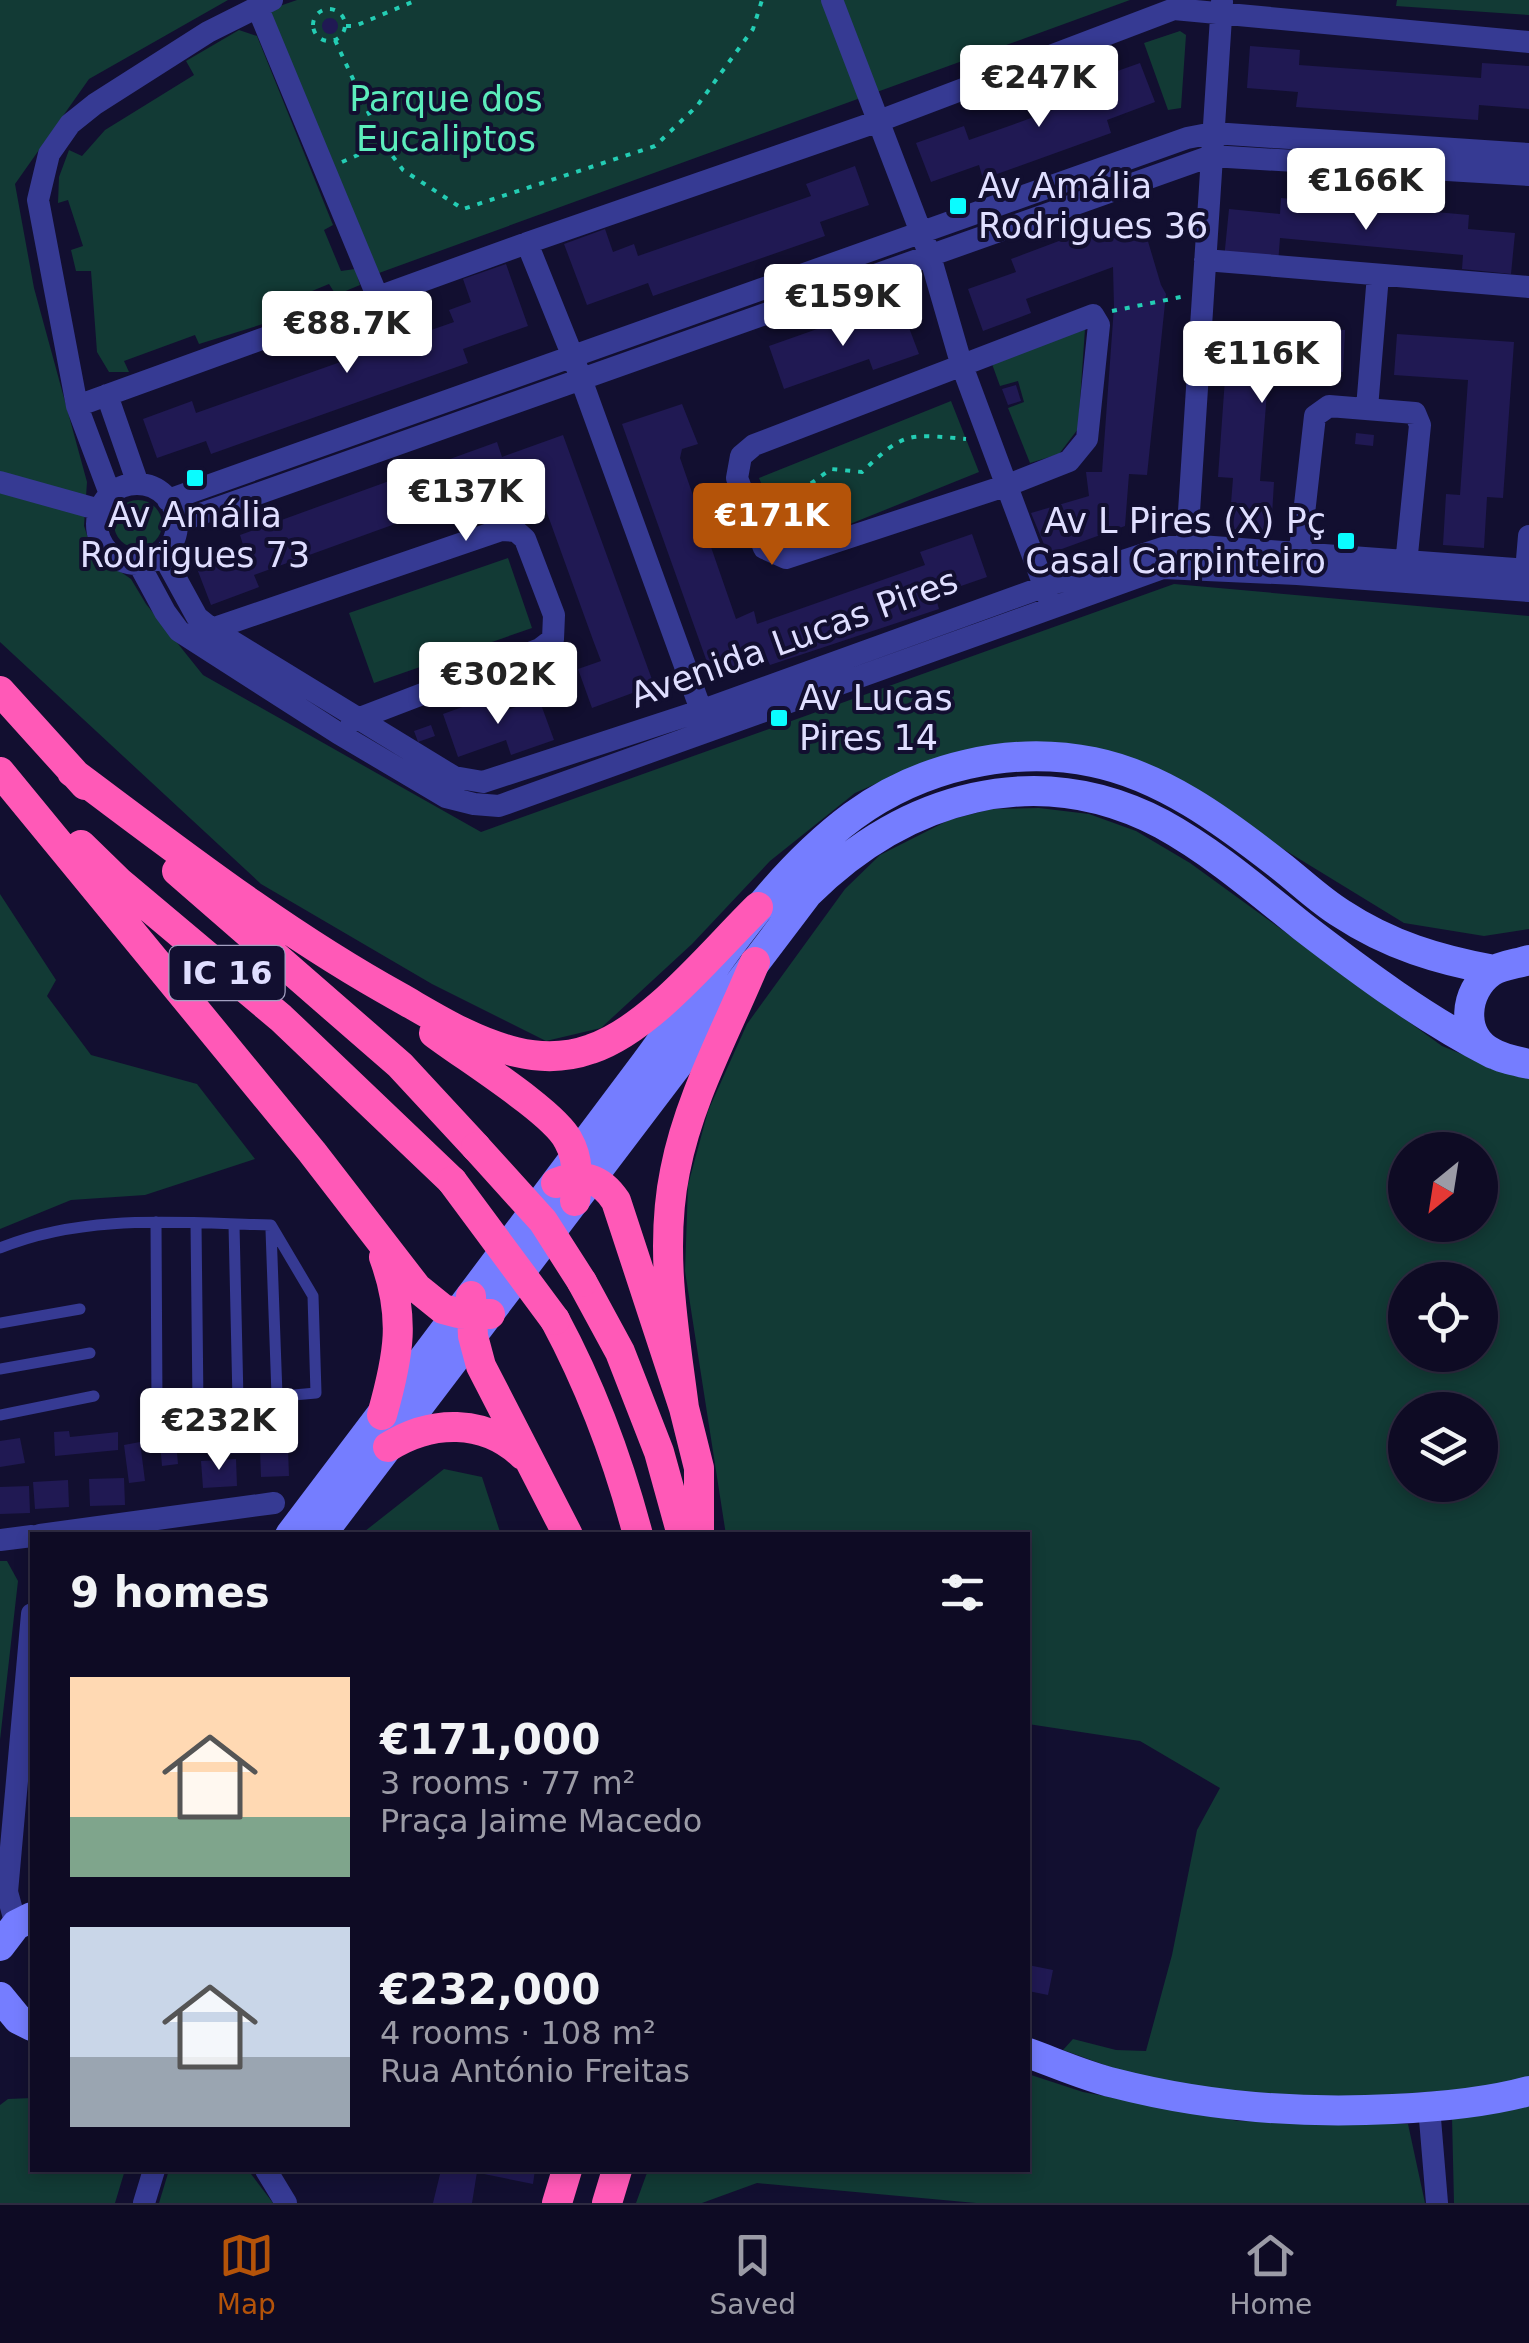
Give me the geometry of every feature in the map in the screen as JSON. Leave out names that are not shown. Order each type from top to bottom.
[{"type":"highway","name":"IC 16","points":[[0,691],[72,772],[190,884],[400,1065],[543,1221],[620,1352],[658,1452],[681,1532]]},
{"type":"highway","name":"IC 16","points":[[0,770],[119,882],[324,1057],[452,1181],[554,1320],[582,1371],[620,1466],[637,1532]]},
{"type":"highway","points":[[0,770],[424,1296],[443,1309],[473,1315],[481,1366],[566,1532]]},
{"type":"highway","points":[[72,772],[263,912],[365,978],[453,1028],[490,1044],[531,1055],[574,1054],[609,1042],[650,1014],[758,907]]},
{"type":"highway","points":[[684,1408],[669,1285],[668,1230],[674,1172],[689,1116],[755,962]]},
{"type":"highway","points":[[365,978],[553,1120],[569,1141],[574,1179],[606,1187],[616,1201],[642,1290],[684,1408],[699,1468],[699,1532]]},
{"type":"highway","points":[[367,1223],[390,1274],[400,1324],[396,1365],[382,1415]]},
{"type":"highway","points":[[388,1448],[419,1431],[453,1426],[487,1432],[530,1462]]},
{"type":"highway","points":[[557,2203],[566,2172]]},
{"type":"highway","points":[[607,2203],[616,2172]]},
{"type":"main road","points":[[323,1532],[388,1448],[473,1315],[574,1179],[758,907],[793,866],[854,815],[898,788],[963,764],[998,758],[1091,761],[1132,774],[1186,799],[1245,838],[1339,912],[1383,938],[1454,962],[1494,970],[1529,960]]},
{"type":"main road","points":[[574,1179],[755,962],[808,892],[833,868],[877,837],[954,801],[1030,789],[1114,803],[1162,825],[1225,864],[1435,1023],[1493,1054],[1529,1064]]},
{"type":"main road","points":[[1493,1054],[1476,1039],[1468,1013],[1473,992],[1494,970]]},
{"type":"main road","points":[[292,1532],[382,1415],[473,1315]]},
{"type":"main road","points":[[0,1997],[18,2019],[30,2025]]},
{"type":"main road","points":[[1030,2053],[1110,2082],[1204,2103],[1268,2110],[1337,2112],[1429,2107],[1529,2091]]},
{"type":"street","points":[[832,0],[930,256],[961,363],[1048,597]]},
{"type":"street","points":[[0,482],[105,502],[138,484],[156,489],[173,511],[175,538],[163,555],[139,564],[114,557],[99,536],[105,502],[77,406],[38,200],[49,154],[70,124],[208,32],[264,3],[325,170],[378,298]]},
{"type":"street","points":[[1186,556],[1222,7]]},
{"type":"street","points":[[77,406],[879,121],[1174,9],[1222,7],[1529,42]]},
{"type":"street","points":[[173,511],[572,356],[1187,138],[1212,144],[1529,175]]},
{"type":"street","points":[[173,511],[580,380],[930,256],[1212,144],[1529,154]]},
{"type":"street","points":[[527,243],[704,720]]},
{"type":"street","points":[[1205,260],[1529,287]]},
{"type":"street","points":[[1367,408],[1378,275]]},
{"type":"street","points":[[1093,316],[1099,325],[1088,438],[1069,461],[786,558],[764,548],[737,478],[741,456],[754,445],[961,363],[1093,316]]},
{"type":"street","points":[[107,395],[138,484]]},
{"type":"street","points":[[1298,564],[1315,416],[1328,406],[1367,408],[1415,413],[1420,425],[1405,572]]},
{"type":"street","points":[[212,629],[501,530],[516,532],[526,539],[554,615],[553,640],[540,650],[358,716],[338,733]]},
{"type":"street","points":[[1527,581],[1529,536]]},
{"type":"street","name":"Avenida Lucas Pires","points":[[163,555],[197,617],[212,629],[468,782],[483,782],[704,720]]},
{"type":"street","name":"Avenida Lucas Pires","points":[[139,564],[180,631],[446,797],[500,806],[704,720],[1048,597],[1163,568],[1186,556],[1527,581]]},
{"type":"street","points":[[65,1532],[274,1503]]},
{"type":"street","points":[[0,1540],[30,1537]]},
{"type":"street","points":[[16,1929],[8,1892],[30,1637]]},
{"type":"street","points":[[1429,2107],[1437,2203]]},
{"type":"street","points":[[144,2203],[153,2172]]},
{"type":"street","points":[[267,2172],[286,2203]]},
{"type":"lane","points":[[0,1248],[33,1234],[139,1222],[271,1225]]},
{"type":"lane","points":[[156,1222],[157,1407],[316,1393],[313,1296],[271,1225]]},
{"type":"lane","points":[[196,1224],[198,1406]]},
{"type":"lane","points":[[234,1224],[238,1400]]},
{"type":"lane","points":[[271,1225],[277,1394]]},
{"type":"lane","points":[[0,1323],[80,1308]]},
{"type":"lane","points":[[0,1369],[90,1352]]},
{"type":"lane","points":[[0,1414],[94,1396]]},
{"type":"path","points":[[346,26],[355,26],[417,0]]},
{"type":"path","points":[[335,40],[383,144],[402,170],[463,209],[655,146],[696,106],[753,29],[762,0]]},
{"type":"path","points":[[335,40],[317,36],[315,18],[319,12],[330,9],[342,14],[346,26]]},
{"type":"path","points":[[335,40],[346,26]]},
{"type":"path","points":[[325,170],[383,144]]},
{"type":"path","points":[[1093,316],[1203,292]]},
{"type":"path","points":[[743,493],[763,487],[800,492],[831,470],[862,472],[894,442],[914,434],[966,439]]},
{"type":"green space","points":[[0,0],[228,0],[89,79],[15,184],[34,288],[87,482],[84,526],[93,553],[131,579],[203,675],[481,832],[1174,584],[1529,616],[1529,929],[1484,936],[1404,923],[1195,795],[1139,766],[920,764],[855,793],[770,861],[692,944],[601,1028],[546,1041],[432,984],[261,884],[0,642]]},
{"type":"green space","name":"Parque dos Eucaliptos","points":[[297,0],[1130,0],[379,273],[268,10]]},
{"type":"green space","points":[[1397,0],[1529,0],[1529,15],[1396,6]]},
{"type":"green space","points":[[239,30],[257,36],[333,225],[324,230],[341,271],[355,269],[360,285],[336,295],[329,284],[295,298],[298,313],[199,344],[195,335],[124,361],[129,372],[109,372],[97,352],[91,271],[76,271],[71,250],[83,246],[68,200],[58,203],[59,177],[69,150],[82,156],[105,130],[194,75],[186,61]]},
{"type":"green space","points":[[1180,31],[1186,35],[1181,108],[1168,110],[1144,43]]},
{"type":"green space","points":[[1085,329],[1078,429],[1059,454],[1030,463],[1008,408],[1024,402],[1018,381],[1000,386],[992,364]]},
{"type":"green space","points":[[951,401],[979,472],[788,549],[759,478]]},
{"type":"green space","points":[[138,500],[155,507],[162,524],[155,541],[138,548],[121,541],[114,524],[121,507]]},
{"type":"green space","points":[[508,558],[532,628],[374,683],[349,613]]},
{"type":"green space","points":[[1039,808],[1089,814],[1136,831],[1190,863],[1442,1046],[1503,1071],[1529,1076],[1529,2077],[1496,2087],[1305,2101],[1141,2078],[1063,2050],[1073,2039],[1116,2050],[1146,2051],[1172,1955],[1197,1830],[1220,1788],[1140,1741],[1030,1724],[1030,1532],[726,1532],[685,1271],[688,1185],[708,1111],[747,1024],[845,889],[880,855],[949,820],[992,809]]},
{"type":"green space","points":[[0,894],[56,980],[47,996],[91,1055],[197,1084],[255,1159],[145,1195],[71,1200],[0,1229]]},
{"type":"green space","points":[[444,1469],[482,1477],[500,1532],[364,1532]]},
{"type":"green space","points":[[0,1561],[7,1561],[18,1581],[0,1740]]},
{"type":"green space","points":[[1030,2075],[1083,2092],[1238,2121],[1408,2124],[1425,2203],[976,2203],[757,2183],[702,2203],[636,2203],[647,2172],[1030,2172]]},
{"type":"green space","points":[[30,2098],[30,2172],[124,2172],[115,2203],[0,2203],[0,2105],[8,2099]]},
{"type":"green space","points":[[1529,2104],[1529,2203],[1454,2203],[1452,2117]]},
{"type":"green space","points":[[168,2172],[250,2172],[273,2203],[159,2203]]},
{"type":"building","points":[[330,18],[338,26],[330,34],[322,26]]},
{"type":"building","points":[[1250,46],[1300,50],[1299,65],[1481,78],[1482,63],[1529,66],[1529,109],[1479,105],[1478,120],[1296,107],[1298,92],[1247,88]]},
{"type":"building","points":[[1140,63],[1155,102],[1107,120],[1111,133],[983,179],[979,165],[931,182],[916,143],[964,126],[969,140],[1012,125],[1097,94],[1092,80]]},
{"type":"building","points":[[855,166],[869,205],[820,222],[825,236],[653,296],[648,283],[587,305],[564,244],[605,229],[613,252],[634,244],[638,256],[811,196],[806,184]]},
{"type":"building","points":[[1281,198],[1469,215],[1468,229],[1515,233],[1511,274],[1462,269],[1463,255],[1280,238],[1278,264],[1224,259],[1229,209],[1280,214]]},
{"type":"building","points":[[1099,226],[1104,241],[1144,228],[1166,294],[1147,475],[1129,474],[1125,526],[1048,554],[1031,513],[1089,496],[1086,472],[1102,472],[1114,307],[1113,267],[1026,299],[1031,313],[983,331],[968,289],[1016,272],[1011,259]]},
{"type":"building","points":[[506,264],[528,326],[463,349],[468,363],[211,454],[206,441],[157,458],[143,419],[192,401],[196,413],[454,322],[449,310],[471,302],[463,279]]},
{"type":"building","points":[[903,312],[919,354],[873,370],[869,359],[784,389],[769,346],[854,316],[858,328]]},
{"type":"building","points":[[1229,322],[1345,330],[1343,372],[1269,366],[1260,481],[1274,482],[1271,532],[1229,529],[1233,478],[1218,477]]},
{"type":"building","points":[[1397,334],[1514,342],[1503,498],[1487,497],[1484,548],[1443,545],[1446,494],[1460,495],[1468,380],[1394,375]]},
{"type":"building","points":[[1016,385],[1021,401],[1008,405],[1002,389]]},
{"type":"building","points":[[682,404],[698,444],[682,449],[680,458],[736,619],[754,611],[757,624],[925,565],[920,552],[972,534],[987,577],[935,595],[939,609],[770,665],[765,655],[712,676],[622,424]]},
{"type":"building","points":[[1356,433],[1374,435],[1373,446],[1355,444]]},
{"type":"building","points":[[563,435],[654,685],[592,708],[578,669],[601,661],[538,488],[516,496],[511,482],[254,575],[259,587],[211,605],[196,566],[244,548],[240,535],[497,442],[502,457]]},
{"type":"building","points":[[490,697],[496,714],[539,699],[554,740],[511,755],[506,740],[458,757],[443,714]]},
{"type":"building","points":[[431,725],[435,736],[418,742],[414,731]]},
{"type":"building","points":[[294,1411],[297,1432],[283,1434],[281,1425],[248,1431],[249,1453],[224,1454],[223,1437],[182,1441],[180,1423]]},
{"type":"building","points":[[175,1421],[178,1435],[148,1440],[145,1427]]},
{"type":"building","points":[[69,1431],[70,1437],[118,1432],[118,1450],[55,1456],[54,1432]]},
{"type":"building","points":[[20,1438],[25,1463],[0,1467],[0,1441]]},
{"type":"building","points":[[176,1441],[178,1464],[162,1466],[160,1442]]},
{"type":"building","points":[[140,1442],[145,1481],[129,1483],[124,1445]]},
{"type":"building","points":[[288,1449],[289,1476],[261,1477],[260,1450]]},
{"type":"building","points":[[236,1459],[237,1486],[203,1488],[201,1461]]},
{"type":"building","points":[[124,1478],[125,1505],[90,1506],[89,1479]]},
{"type":"building","points":[[68,1480],[69,1507],[35,1509],[33,1482]]},
{"type":"building","points":[[29,1486],[30,1513],[0,1514],[0,1487]]},
{"type":"building","points":[[1030,1965],[1053,1970],[1048,1995],[1030,1991]]},
{"type":"building","points":[[441,2172],[477,2172],[472,2203],[433,2203]]},
{"type":"building","points":[[484,2172],[535,2172],[533,2184]]},
{"type":"place","name":"Av Amália Rodrigues 36","points":[[958,206]]},
{"type":"place","name":"Av Amália Rodrigues 73","points":[[195,478]]},
{"type":"place","name":"Av L Pires (X) Pç Casal Carpinteiro","points":[[1346,541]]},
{"type":"place","name":"Av Lucas Pires 14","points":[[779,718]]}]
